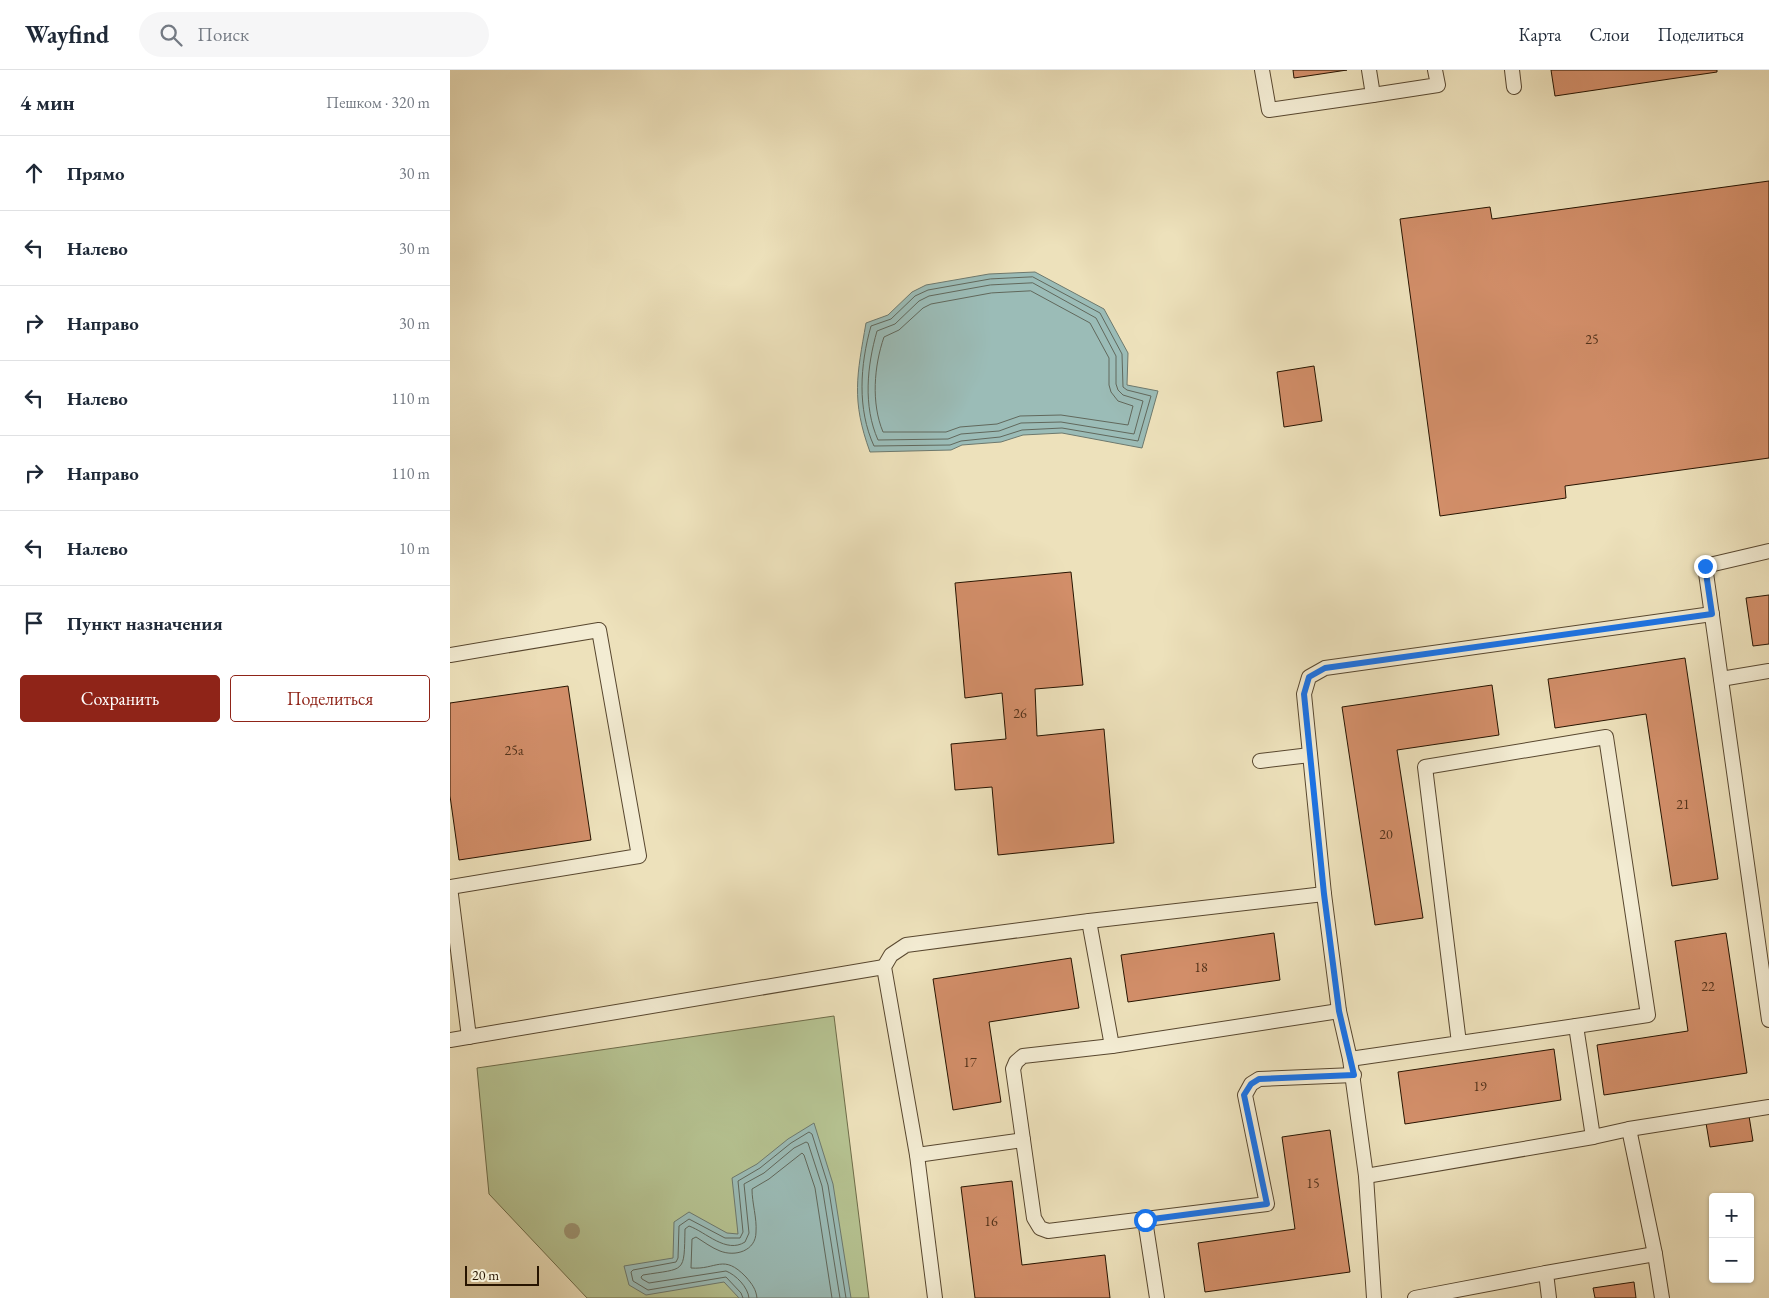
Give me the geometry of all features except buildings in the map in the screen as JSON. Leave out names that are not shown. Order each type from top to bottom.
[{"type":"lane","points":[[1262,70],[1269,110],[1438,85],[1435,70]]},
{"type":"lane","points":[[1369,70],[1373,95]]},
{"type":"lane","points":[[1512,70],[1514,87]]},
{"type":"lane","points":[[1769,551],[1705,566],[1769,1020]]},
{"type":"lane","points":[[1374,1298],[1366,1176],[1354,1075],[1339,1011],[1324,894],[1304,694],[1309,677],[1325,668],[1712,614]]},
{"type":"lane","points":[[450,655],[599,630],[639,856],[450,887],[469,1037]]},
{"type":"lane","points":[[1721,679],[1769,671]]},
{"type":"lane","points":[[1350,1059],[1576,1026],[1648,1014],[1606,737],[1425,767],[1459,1043]]},
{"type":"lane","points":[[1260,761],[1310,755]]},
{"type":"lane","points":[[935,1298],[918,1154],[884,967],[891,955],[906,945],[1089,921],[1324,894]]},
{"type":"lane","points":[[1089,921],[1112,1046]]},
{"type":"lane","points":[[450,1040],[884,967]]},
{"type":"lane","points":[[1339,1011],[1112,1046],[1022,1056],[1012,1069],[1034,1218],[1040,1228],[1048,1232],[1267,1204],[1244,1095],[1251,1084],[1259,1079],[1354,1075]]},
{"type":"lane","points":[[1576,1026],[1593,1137]]},
{"type":"lane","points":[[1366,1176],[1630,1129],[1769,1107]]},
{"type":"lane","points":[[1630,1129],[1662,1298]]},
{"type":"lane","points":[[918,1154],[1023,1140]]},
{"type":"lane","points":[[1145,1220],[1157,1298]]},
{"type":"lane","points":[[1415,1298],[1655,1254]]},
{"type":"lane","points":[[1546,1274],[1549,1298]]},
{"type":"green space","points":[[834,1016],[869,1298],[587,1298],[489,1194],[477,1068]]},
{"type":"water","points":[[1035,272],[1104,309],[1128,353],[1127,385],[1158,391],[1142,448],[1062,433],[1023,435],[1001,442],[962,445],[951,450],[870,452],[864,434],[858,402],[858,373],[866,323],[888,315],[912,292],[926,285],[989,274]]},
{"type":"water","points":[[814,1123],[833,1184],[851,1298],[739,1298],[724,1282],[646,1295],[629,1285],[624,1266],[673,1258],[674,1222],[689,1212],[727,1233],[738,1234],[732,1178],[757,1164],[788,1139]]},
{"type":"route","points":[[1145,1220],[1267,1204],[1244,1095],[1251,1084],[1259,1079],[1354,1075],[1339,1011],[1324,894],[1304,694],[1309,677],[1325,668],[1372,660],[1488,646],[1712,614],[1705,566]]}]
